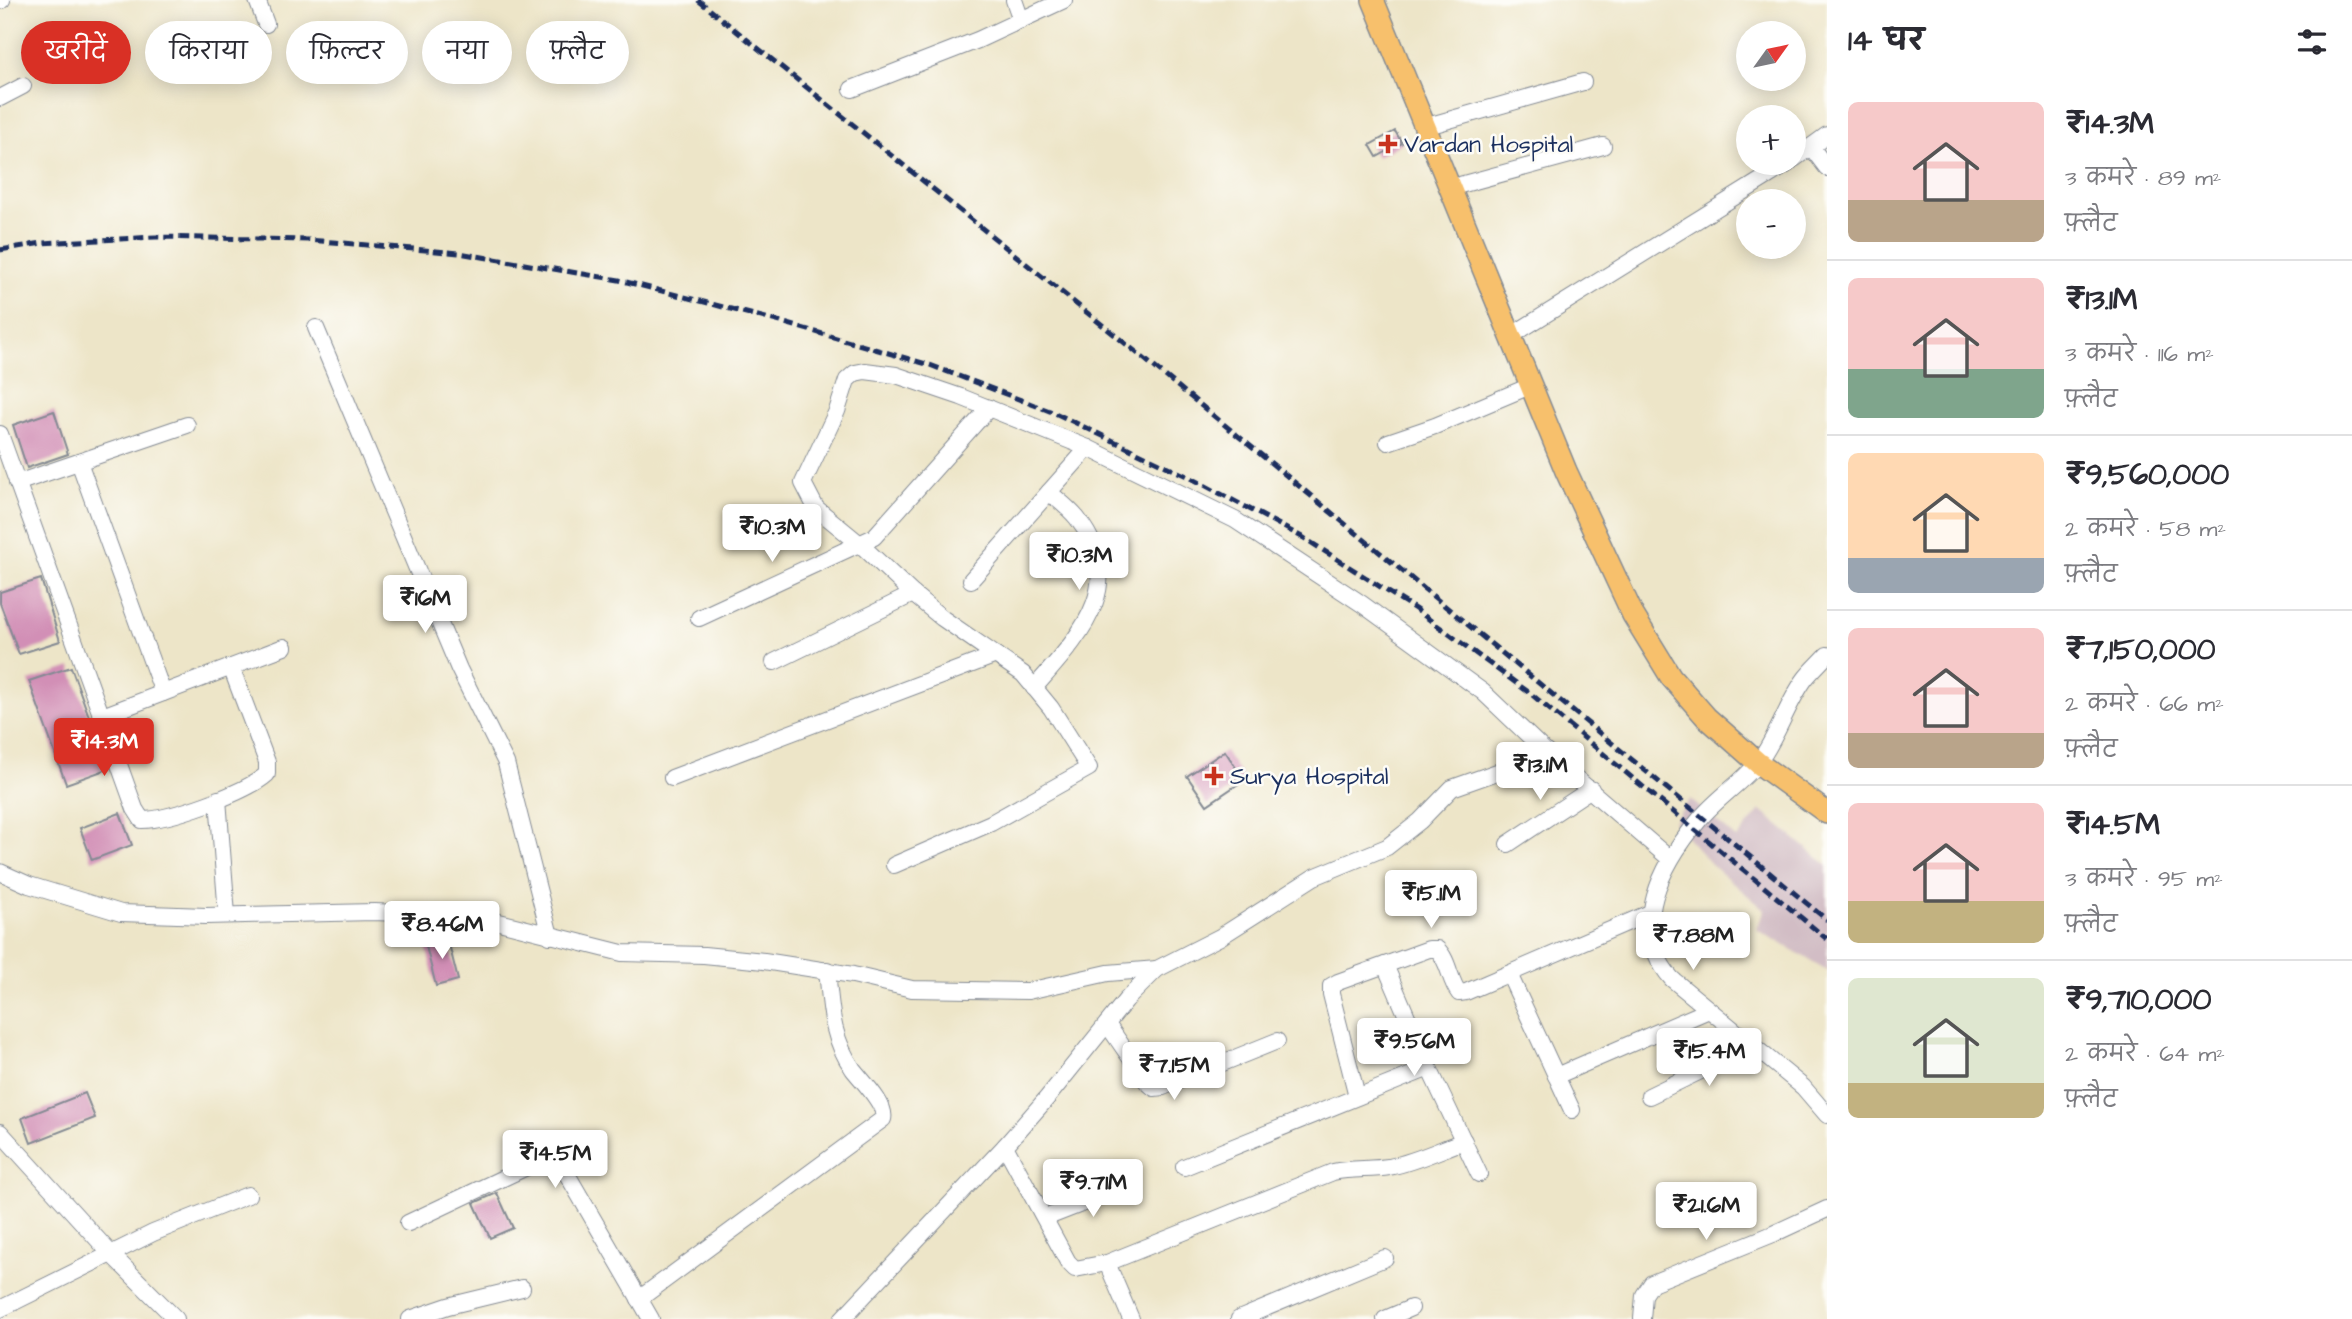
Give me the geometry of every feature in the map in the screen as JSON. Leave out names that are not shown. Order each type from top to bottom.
[{"type":"main road","points":[[1373,0],[1509,337],[1566,471],[1633,615],[1671,677],[1706,717],[1758,763],[1827,813]]},
{"type":"street","points":[[257,0],[265,21]]},
{"type":"street","points":[[1014,0],[1021,20]]},
{"type":"street","points":[[852,89],[978,40],[1064,0]]},
{"type":"street","points":[[1424,127],[1583,82]]},
{"type":"street","points":[[0,98],[23,86]]},
{"type":"street","points":[[1806,151],[1827,135]]},
{"type":"street","points":[[1449,188],[1603,146]]},
{"type":"street","points":[[1811,147],[1827,168]]},
{"type":"street","points":[[1509,337],[1770,175]]},
{"type":"street","points":[[316,328],[459,669],[506,763],[551,936]]},
{"type":"street","points":[[894,865],[991,823],[1089,768],[1051,708],[1023,674],[942,618],[816,508],[803,484],[837,411],[847,380],[855,373],[865,371],[896,375],[1088,447],[1235,520],[1362,604],[1483,692],[1548,754],[1670,859]]},
{"type":"street","points":[[1388,442],[1435,426],[1530,386]]},
{"type":"street","points":[[699,618],[874,537],[989,408]]},
{"type":"street","points":[[17,482],[187,425]]},
{"type":"street","points":[[0,434],[100,717],[135,809],[142,820],[155,820],[218,799],[261,780],[267,774],[267,762],[231,667]]},
{"type":"street","points":[[971,580],[1088,447]]},
{"type":"street","points":[[79,462],[163,693]]},
{"type":"street","points":[[1034,688],[1082,629],[1099,593],[1099,562],[1089,536],[1076,516],[1049,492]]},
{"type":"street","points":[[774,662],[913,594]]},
{"type":"street","points":[[100,717],[285,647]]},
{"type":"street","points":[[672,778],[996,655]]},
{"type":"street","points":[[1827,655],[1805,680],[1758,763],[1700,818],[1670,859],[1657,886],[1652,912],[1654,949],[1662,967],[1802,1087],[1827,1115]]},
{"type":"street","points":[[842,1319],[1005,1146],[1126,1000],[1157,969],[1220,937],[1314,877],[1387,847],[1420,821],[1452,788],[1548,754]]},
{"type":"street","points":[[1508,845],[1591,789]]},
{"type":"street","points":[[218,799],[227,915]]},
{"type":"street","points":[[0,872],[29,885],[121,913],[227,915],[373,912],[483,918],[622,953],[704,955],[827,970],[912,989],[1028,991],[1108,973],[1157,969]]},
{"type":"street","points":[[1357,1096],[1331,986],[1429,948],[1437,949],[1442,954],[1459,993],[1652,912]]},
{"type":"street","points":[[1385,965],[1429,1068],[1479,1174]]},
{"type":"street","points":[[639,1299],[883,1119],[883,1109],[853,1069],[835,1036],[827,970]]},
{"type":"street","points":[[1509,974],[1572,1110]]},
{"type":"street","points":[[1556,1076],[1709,1010]]},
{"type":"street","points":[[1107,1024],[1154,1088],[1163,1087],[1277,1041]]},
{"type":"street","points":[[1649,1096],[1752,1046]]},
{"type":"street","points":[[1184,1167],[1429,1068]]},
{"type":"street","points":[[0,1132],[111,1254],[176,1319]]},
{"type":"street","points":[[1005,1146],[1068,1262],[1075,1269],[1107,1263],[1333,1171],[1405,1163],[1464,1141]]},
{"type":"street","points":[[408,1223],[551,1157],[560,1162],[651,1319]]},
{"type":"street","points":[[1045,1218],[1127,1186]]},
{"type":"street","points":[[0,1309],[153,1233],[248,1195]]},
{"type":"street","points":[[1642,1319],[1644,1295],[1652,1283],[1827,1209]]},
{"type":"street","points":[[1239,1319],[1385,1258]]},
{"type":"street","points":[[1107,1263],[1131,1319]]},
{"type":"street","points":[[410,1319],[448,1306],[522,1288]]},
{"type":"street","points":[[1385,1319],[1411,1308]]},
{"type":"shaded area","points":[[1690,799],[1737,839],[1760,810],[1827,865],[1827,970],[1756,929],[1765,910],[1713,866],[1673,822]]},
{"type":"building","points":[[1395,131],[1402,143],[1377,157],[1370,145]]},
{"type":"building","points":[[54,411],[68,454],[27,468],[13,425]]},
{"type":"building","points":[[41,579],[60,641],[19,654],[0,603],[0,592]]},
{"type":"building","points":[[71,667],[108,769],[66,784],[29,681]]},
{"type":"building","points":[[1225,751],[1244,780],[1207,805],[1187,776]]},
{"type":"building","points":[[120,813],[132,845],[92,860],[80,828]]},
{"type":"building","points":[[447,936],[458,980],[436,986],[425,942]]},
{"type":"building","points":[[85,1093],[95,1118],[31,1143],[22,1118]]},
{"type":"building","points":[[497,1193],[513,1228],[490,1238],[474,1203]]},
{"type":"railway","points":[[698,0],[1136,352],[1827,920]]},
{"type":"railway","points":[[0,250],[42,243],[156,237],[309,240],[459,253],[619,280],[781,322],[930,365],[1055,413],[1193,479],[1304,538],[1415,609],[1531,694],[1827,939]]},
{"type":"place","name":"Vardan Hospital","points":[[1388,144]]},
{"type":"place","name":"Surya Hospital","points":[[1214,776]]}]
